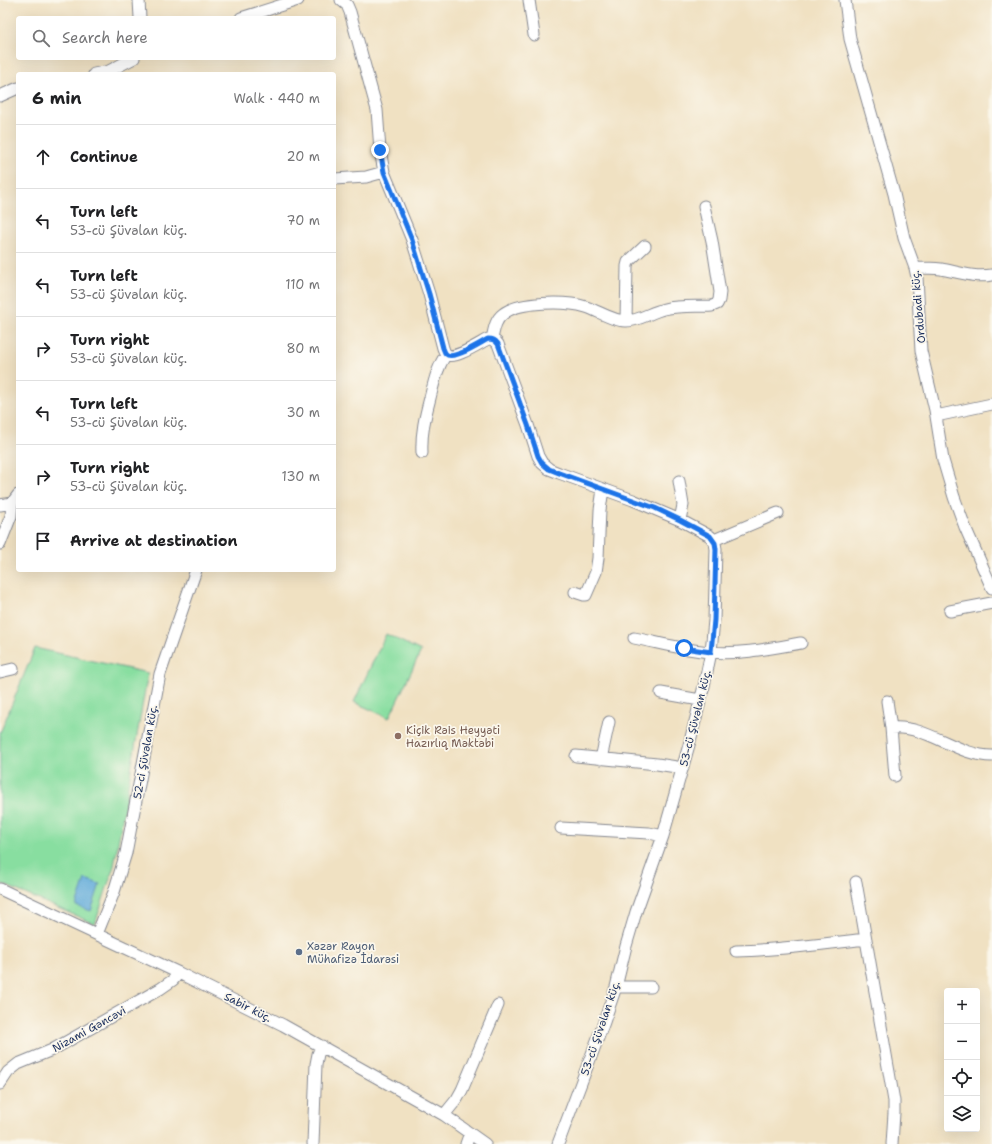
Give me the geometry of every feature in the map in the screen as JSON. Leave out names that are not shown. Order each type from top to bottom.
[{"type":"street","points":[[139,0],[140,16]]},
{"type":"street","points":[[247,16],[298,0]]},
{"type":"street","points":[[341,0],[347,5],[350,12],[377,110],[380,150],[384,172],[412,240],[446,354],[450,356],[457,355],[488,339],[496,341],[528,425],[538,456],[542,463],[549,469],[640,502],[680,520],[710,536],[714,540],[778,513]]},
{"type":"street","points":[[529,0],[534,35]]},
{"type":"street","name":"Ordubadi küç.","points":[[845,0],[852,47],[894,194],[904,238],[915,268],[918,286],[921,352],[936,416],[943,460],[965,527],[992,588]]},
{"type":"street","points":[[109,72],[130,60]]},
{"type":"street","points":[[0,96],[16,89]]},
{"type":"street","points":[[336,179],[366,177],[384,172]]},
{"type":"street","points":[[492,339],[497,320],[503,314],[523,306],[572,304],[586,307],[619,320],[633,321],[662,309],[677,306],[705,307],[717,304],[720,292],[712,241],[704,206]]},
{"type":"street","points":[[626,321],[626,266],[628,262],[645,246]]},
{"type":"street","points":[[915,268],[939,269],[971,276],[992,275]]},
{"type":"street","points":[[422,453],[421,439],[423,426],[437,369],[446,354]]},
{"type":"street","points":[[936,416],[992,404]]},
{"type":"street","points":[[679,481],[682,505],[680,520]]},
{"type":"street","points":[[575,592],[586,595],[596,572],[600,510],[603,489]]},
{"type":"street","points":[[0,505],[15,499]]},
{"type":"street","points":[[0,544],[11,516],[15,499]]},
{"type":"street","name":"53-cü Şüvəlan küç.","points":[[558,1144],[616,986],[634,918],[663,836],[683,768],[711,652],[714,620],[716,549],[714,540]]},
{"type":"street","name":"52-ci Şüvəlan küç.","points":[[97,934],[114,892],[126,853],[160,674],[195,572]]},
{"type":"street","points":[[950,611],[992,603]]},
{"type":"street","points":[[634,638],[711,652],[765,649],[801,642]]},
{"type":"street","points":[[0,672],[13,669]]},
{"type":"street","points":[[661,693],[700,700]]},
{"type":"street","points":[[887,701],[895,776]]},
{"type":"street","points":[[601,759],[609,722]]},
{"type":"street","points":[[891,728],[906,728],[980,756],[992,756]]},
{"type":"street","points":[[576,756],[683,768]]},
{"type":"street","points":[[561,828],[649,833],[663,836]]},
{"type":"street","points":[[856,882],[894,1101],[892,1144]]},
{"type":"street","name":"Sabir küç.","points":[[0,889],[180,973],[283,1025],[444,1114],[485,1144]]},
{"type":"street","points":[[736,951],[800,947],[866,939]]},
{"type":"street","name":"Nizami Gəncəvi","points":[[0,1084],[12,1067],[52,1050],[168,984],[180,973]]},
{"type":"street","points":[[616,986],[651,987]]},
{"type":"street","points":[[444,1114],[457,1099],[462,1090],[498,1006]]},
{"type":"street","points":[[313,1144],[316,1064],[318,1054],[322,1046]]},
{"type":"street","points":[[466,1144],[470,1134]]},
{"type":"green space","points":[[386,634],[421,651],[389,718],[354,702]]},
{"type":"green space","points":[[35,648],[148,673],[114,866],[95,924],[0,883],[0,733]]},
{"type":"water","points":[[85,879],[100,884],[91,911],[76,906]]},
{"type":"place","name":"Kiçik Rəis Heyyəti Hazırlıq Məktəbi","points":[[398,736]]},
{"type":"place","name":"Xəzər Rayon Mühafizə İdarəsi","points":[[299,952]]},
{"type":"route","points":[[380,150],[384,172],[412,240],[446,354],[450,356],[457,355],[488,339],[496,341],[528,425],[538,456],[542,463],[549,469],[559,473],[655,508],[710,536],[714,540],[716,549],[714,620],[711,652],[684,648]]}]
